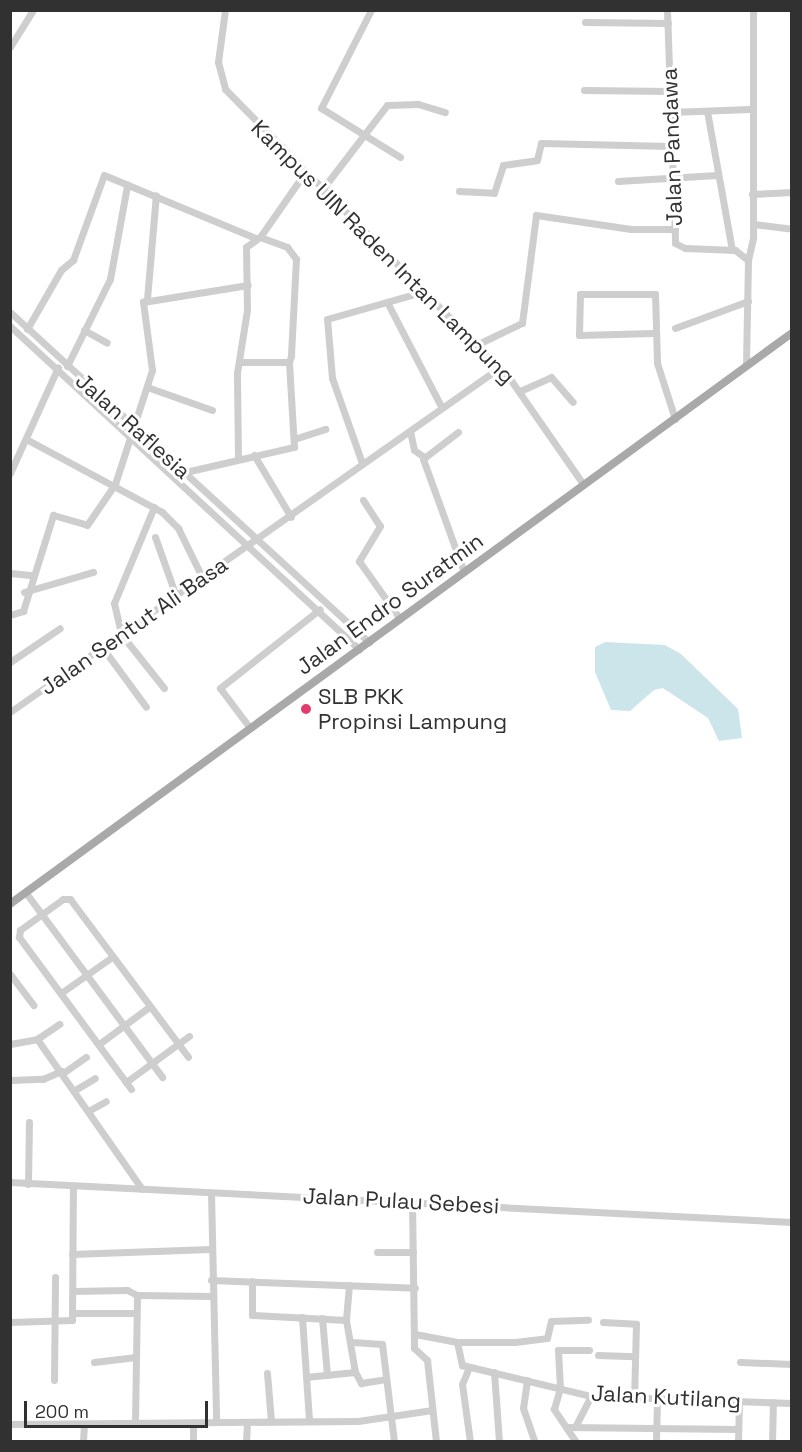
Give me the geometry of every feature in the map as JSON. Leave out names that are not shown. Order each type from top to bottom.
[{"type":"main road","name":"Jalan Endro Suratmin","points":[[10,904],[792,333]]},
{"type":"street","points":[[10,47],[33,10]]},
{"type":"street","name":"Kampus UIN Raden Intan Lampung","points":[[225,10],[219,36],[220,82],[304,174],[520,391],[583,484]]},
{"type":"street","points":[[371,10],[321,105],[362,136],[400,157]]},
{"type":"street","name":"Jalan Pandawa","points":[[667,10],[672,179],[675,229],[680,247],[732,250],[748,260]]},
{"type":"street","points":[[746,366],[748,260],[753,224],[750,109],[756,89],[753,10]]},
{"type":"street","points":[[585,22],[668,23]]},
{"type":"street","points":[[584,90],[669,91]]},
{"type":"street","points":[[321,190],[362,136],[392,104],[445,112]]},
{"type":"street","points":[[670,112],[750,109]]},
{"type":"street","points":[[707,111],[732,250]]},
{"type":"street","points":[[459,191],[494,193],[502,165],[537,160],[541,143],[671,146]]},
{"type":"street","points":[[238,459],[239,362],[248,285],[247,243],[257,238],[304,174]]},
{"type":"street","points":[[27,329],[61,270],[73,260],[104,175],[257,238],[287,247],[296,259],[289,362],[294,447],[180,474]]},
{"type":"street","points":[[618,181],[717,175]]},
{"type":"street","points":[[67,366],[112,271],[127,184]]},
{"type":"street","points":[[752,194],[792,192]]},
{"type":"street","points":[[10,615],[23,611],[24,592],[52,515],[87,525],[115,484],[134,432],[153,362],[142,305],[147,299],[156,195]]},
{"type":"street","points":[[476,345],[522,323],[536,215],[631,229],[675,229]]},
{"type":"street","points":[[753,224],[788,228]]},
{"type":"street","points":[[147,299],[248,285]]},
{"type":"street","points":[[362,463],[332,378],[327,319],[422,292]]},
{"type":"street","points":[[654,333],[579,336],[580,294],[654,293],[657,363],[675,419]]},
{"type":"street","points":[[675,328],[748,301]]},
{"type":"street","points":[[387,302],[442,408]]},
{"type":"street","name":"Jalan Raflesia","points":[[12,319],[27,329],[58,367],[134,432],[253,543]]},
{"type":"street","name":"Jalan Raflesia","points":[[12,319],[50,356],[67,366],[134,432]]},
{"type":"street","points":[[84,330],[107,343]]},
{"type":"street","points":[[239,362],[289,362]]},
{"type":"street","points":[[10,473],[58,367]]},
{"type":"street","name":"Jalan Sentut Ali Basa","points":[[10,712],[203,579],[362,463],[499,368]]},
{"type":"street","points":[[520,391],[551,377],[573,402]]},
{"type":"street","points":[[147,387],[212,410]]},
{"type":"street","points":[[294,439],[325,429]]},
{"type":"street","points":[[410,431],[414,450],[424,457],[464,572]]},
{"type":"street","points":[[424,457],[458,432]]},
{"type":"street","points":[[26,439],[115,484],[154,507],[178,528],[203,579]]},
{"type":"street","points":[[254,455],[291,517]]},
{"type":"street","points":[[363,500],[380,526],[359,561],[400,619]]},
{"type":"street","points":[[154,507],[114,603],[121,634],[164,688]]},
{"type":"street","points":[[155,537],[177,596]]},
{"type":"street","points":[[253,543],[359,649]]},
{"type":"street","points":[[253,543],[369,642]]},
{"type":"street","points":[[24,592],[93,572]]},
{"type":"street","points":[[10,573],[30,575]]},
{"type":"street","points":[[250,728],[220,688],[320,609]]},
{"type":"street","points":[[10,662],[60,628]]},
{"type":"street","points":[[102,647],[146,707]]},
{"type":"street","points":[[26,893],[162,1077]]},
{"type":"street","points":[[131,1089],[18,935],[40,914],[69,898],[188,1057]]},
{"type":"street","points":[[61,993],[112,957]]},
{"type":"street","points":[[10,974],[33,1005]]},
{"type":"street","points":[[99,1044],[149,1007]]},
{"type":"street","points":[[10,1044],[38,1039],[59,1024]]},
{"type":"street","points":[[126,1082],[189,1036]]},
{"type":"street","points":[[38,1039],[90,1110],[142,1189]]},
{"type":"street","points":[[10,1080],[43,1079],[62,1072],[86,1058]]},
{"type":"street","points":[[75,1090],[95,1078]]},
{"type":"street","points":[[90,1110],[106,1101]]},
{"type":"street","points":[[28,1184],[29,1122]]},
{"type":"street","name":"Jalan Pulau Sebesi","points":[[10,1182],[792,1222]]},
{"type":"street","points":[[73,1186],[73,1317]]},
{"type":"street","points":[[211,1192],[211,1296],[216,1422]]},
{"type":"street","points":[[412,1201],[415,1351],[427,1360],[436,1442]]},
{"type":"street","points":[[72,1254],[210,1249]]},
{"type":"street","points":[[377,1252],[413,1252]]},
{"type":"street","points":[[54,1380],[55,1277]]},
{"type":"street","points":[[211,1280],[415,1288]]},
{"type":"street","points":[[252,1281],[251,1314],[346,1320]]},
{"type":"street","points":[[349,1285],[346,1320],[352,1342],[355,1372],[361,1383],[386,1379]]},
{"type":"street","points":[[73,1291],[127,1290],[137,1295],[211,1296]]},
{"type":"street","points":[[135,1423],[134,1313],[137,1295]]},
{"type":"street","points":[[10,1322],[54,1322],[73,1317],[134,1313]]},
{"type":"street","points":[[302,1317],[309,1421]]},
{"type":"street","points":[[322,1318],[327,1375]]},
{"type":"street","points":[[415,1334],[457,1342],[544,1338],[551,1321],[588,1320]]},
{"type":"street","points":[[603,1322],[636,1324],[634,1398]]},
{"type":"street","points":[[352,1342],[380,1341],[394,1442]]},
{"type":"street","points":[[457,1342],[458,1361],[469,1367],[462,1384],[470,1442]]},
{"type":"street","points":[[576,1442],[555,1409],[560,1389],[559,1349],[589,1350]]},
{"type":"street","points":[[597,1355],[634,1356]]},
{"type":"street","points":[[94,1362],[136,1357]]},
{"type":"street","points":[[740,1362],[792,1364]]},
{"type":"street","name":"Jalan Kutilang","points":[[469,1367],[591,1396],[792,1403]]},
{"type":"street","points":[[267,1372],[271,1422]]},
{"type":"street","points":[[306,1377],[355,1372]]},
{"type":"street","points":[[494,1372],[499,1442]]},
{"type":"street","points":[[527,1380],[523,1404],[528,1442]]},
{"type":"street","points":[[575,1426],[591,1396]]},
{"type":"street","points":[[656,1442],[657,1399]]},
{"type":"street","points":[[738,1442],[739,1401]]},
{"type":"street","points":[[772,1442],[773,1402]]},
{"type":"street","points":[[10,1424],[309,1421],[392,1416],[432,1410]]},
{"type":"street","points":[[246,1442],[247,1422]]},
{"type":"street","points":[[193,1423],[193,1442]]},
{"type":"street","points":[[83,1442],[84,1424]]},
{"type":"street","points":[[566,1427],[738,1429]]},
{"type":"street","points":[[528,1430],[536,1442]]},
{"type":"water","points":[[605,642],[665,645],[681,654],[738,709],[742,738],[719,741],[708,718],[663,688],[654,690],[630,711],[611,710],[595,672],[595,647]]},
{"type":"place","name":"SLB PKK Propinsi Lampung","points":[[306,709]]}]
